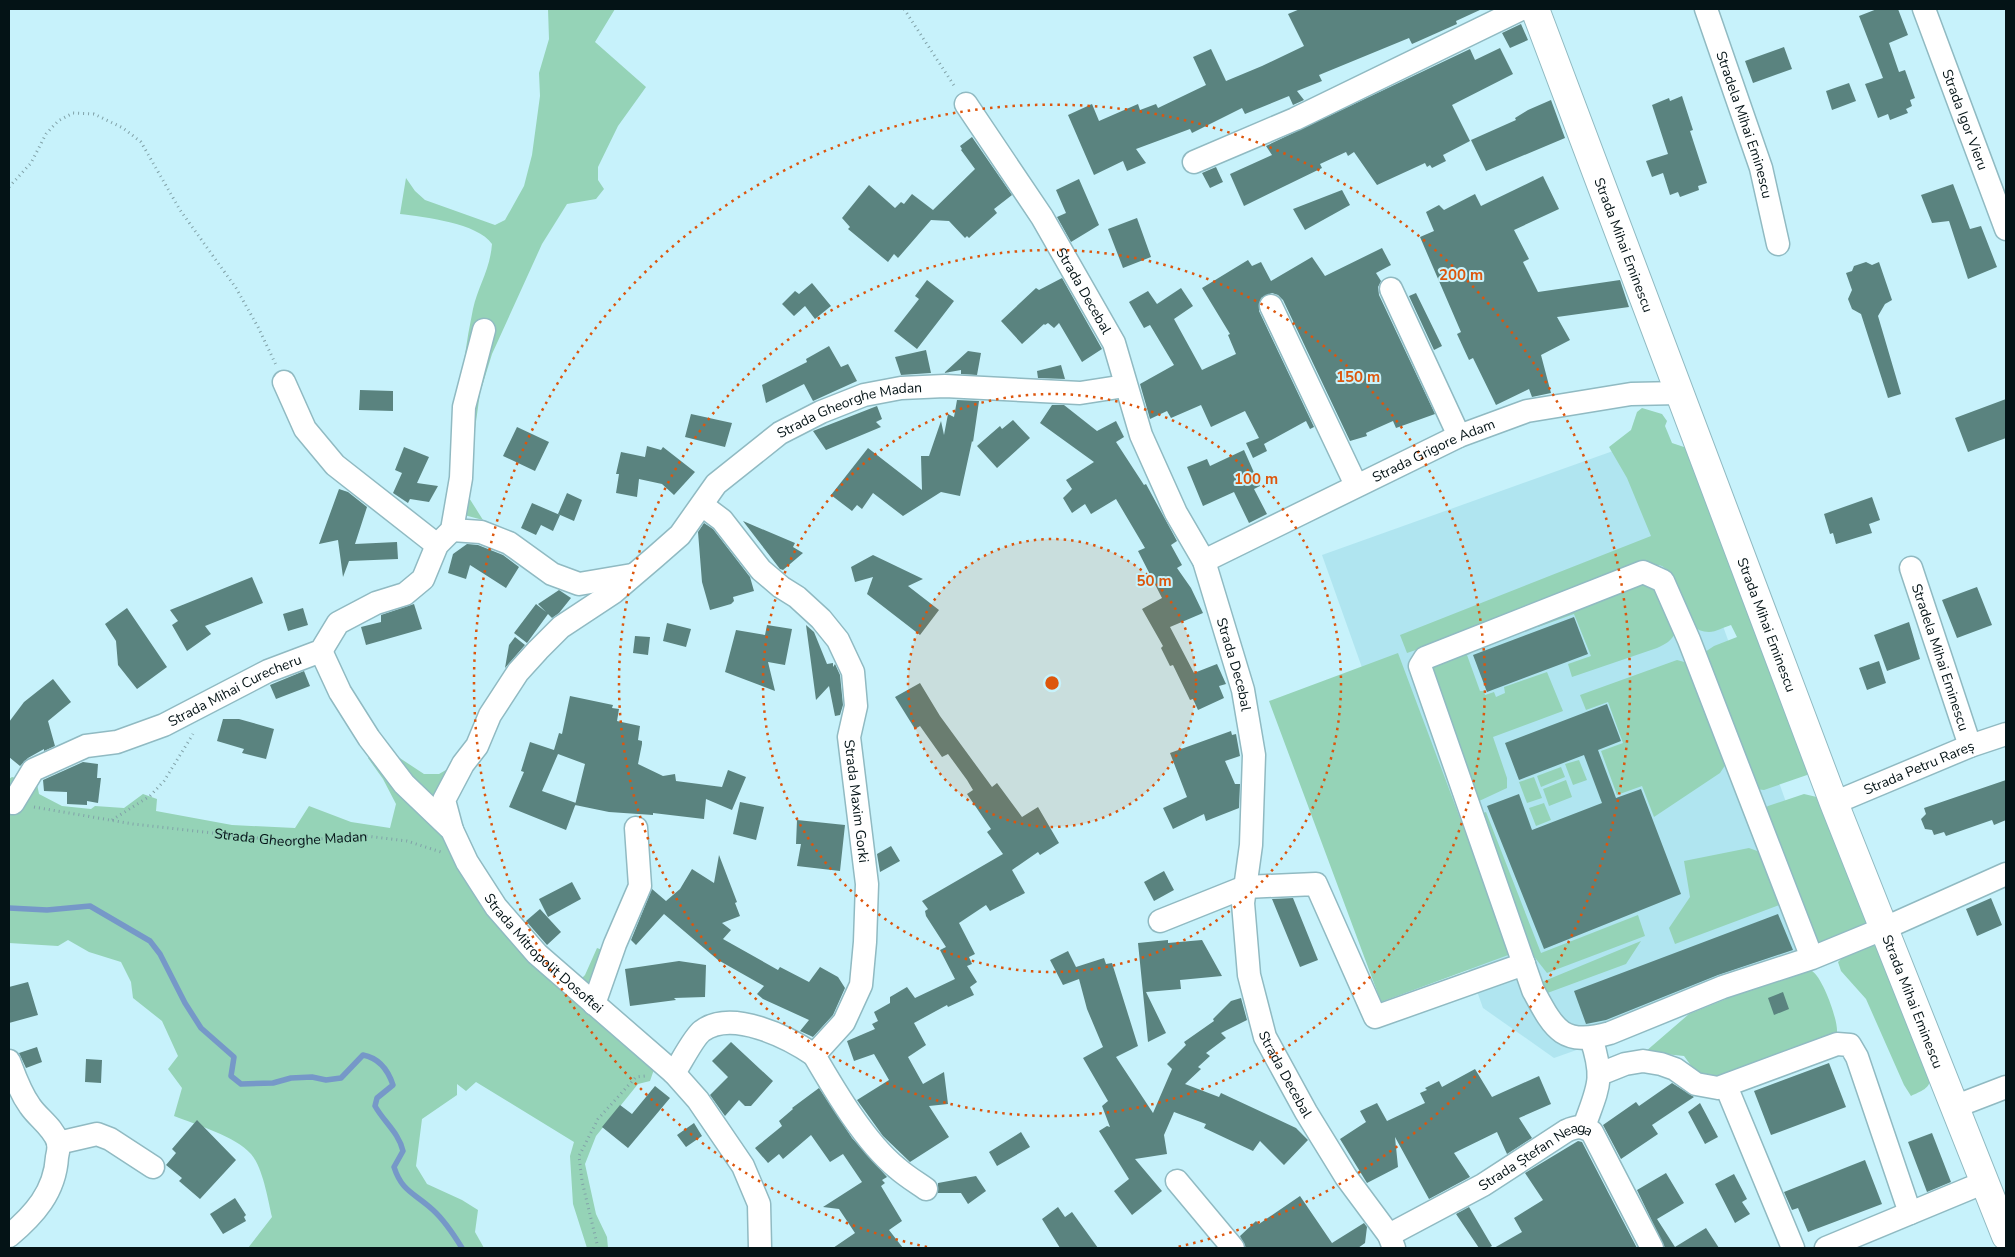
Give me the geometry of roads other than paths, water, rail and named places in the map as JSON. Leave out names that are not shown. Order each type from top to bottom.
[{"type":"main road","name":"Strada Mihai Eminescu","points":[[1536,9],[1834,803],[2006,1236]]},
{"type":"street","points":[[1194,162],[1294,119],[1521,9]]},
{"type":"street","name":"Stradela Mihai Eminescu","points":[[1706,9],[1761,168],[1778,244]]},
{"type":"street","name":"Strada Igor Vieru","points":[[1924,9],[2006,229]]},
{"type":"street","name":"Strada Decebal","points":[[966,104],[1042,217],[1114,343],[1125,386],[1141,435],[1176,513],[1204,561],[1243,690],[1254,755],[1251,845],[1243,903],[1249,975],[1265,1037],[1306,1112],[1346,1177],[1393,1245]]},
{"type":"street","points":[[1391,289],[1459,436]]},
{"type":"street","points":[[1270,306],[1356,485]]},
{"type":"street","points":[[321,651],[338,623],[376,603],[405,594],[423,579],[445,538],[462,478],[464,407],[484,330]]},
{"type":"street","points":[[284,382],[304,429],[335,465],[445,538],[480,532],[509,543],[552,574],[579,584],[633,575]]},
{"type":"street","name":"Strada Gheorghe Madan","points":[[452,830],[444,800],[463,764],[477,746],[490,714],[518,672],[561,627],[614,592],[680,535],[716,484],[780,433],[821,412],[864,395],[901,388],[945,386],[1080,394],[1125,386]]},
{"type":"street","name":"Strada Grigore Adam","points":[[1204,561],[1459,436],[1527,411],[1631,394],[1679,392]]},
{"type":"street","name":"Strada Maxim Gorki","points":[[702,505],[722,520],[761,570],[781,587],[798,597],[821,619],[838,640],[853,672],[856,706],[849,737],[867,884],[861,985],[844,1022],[814,1055]]},
{"type":"street","name":"Stradela Mihai Eminescu","points":[[1911,568],[1970,746]]},
{"type":"street","points":[[1812,958],[1686,631],[1663,581],[1643,572],[1425,658],[1420,666],[1533,990],[1551,1023],[1572,1037],[1591,1038],[1610,1033],[1723,987],[1812,958],[2006,874]]},
{"type":"street","name":"Strada Mihai Curecheru","points":[[10,806],[33,770],[50,761],[86,746],[117,742],[164,725],[268,670],[321,651]]},
{"type":"street","name":"Strada Mitropolit Dosoftei","points":[[321,651],[340,692],[368,738],[404,784],[452,830],[467,862],[496,907],[537,954],[674,1073],[698,1100],[743,1166],[758,1204],[760,1248]]},
{"type":"street","name":"Strada Petru Rareș","points":[[1834,803],[1970,746],[2006,734]]},
{"type":"street","points":[[594,1004],[615,944],[640,886],[636,828]]},
{"type":"street","points":[[1160,921],[1245,887],[1316,884],[1375,1017],[1524,964]]},
{"type":"street","points":[[674,1073],[702,1032],[726,1023],[745,1024],[799,1045],[814,1055],[833,1088],[877,1148],[896,1168],[926,1189]]},
{"type":"street","points":[[1584,1127],[1598,1089],[1600,1074],[1591,1038]]},
{"type":"street","points":[[1600,1074],[1625,1064],[1643,1062],[1661,1064],[1675,1069],[1696,1084],[1707,1088],[1726,1086],[1837,1044],[1850,1045],[1857,1057],[1910,1214]]},
{"type":"street","points":[[9,1061],[20,1091],[31,1108],[52,1131],[58,1143],[57,1166],[52,1185],[43,1202],[9,1236]]},
{"type":"street","points":[[1726,1086],[1793,1248]]},
{"type":"street","points":[[1954,1107],[2006,1087]]},
{"type":"street","name":"Strada Ștefan Neaga","points":[[1393,1245],[1566,1131],[1575,1127],[1584,1127],[1592,1132],[1652,1248]]},
{"type":"street","points":[[58,1143],[97,1134],[110,1139],[153,1167]]},
{"type":"street","points":[[1177,1181],[1234,1248]]},
{"type":"street","points":[[1826,1248],[1985,1182]]},
{"type":"waterway","points":[[9,908],[47,910],[90,906],[150,941],[160,954],[185,1003],[201,1028],[234,1057],[231,1076],[241,1084],[273,1083],[291,1078],[312,1077],[326,1080],[341,1078],[363,1055],[378,1062],[386,1070],[393,1085],[377,1098],[375,1106],[395,1133],[403,1151],[394,1167],[397,1175],[410,1192],[441,1218],[462,1248]]}]
